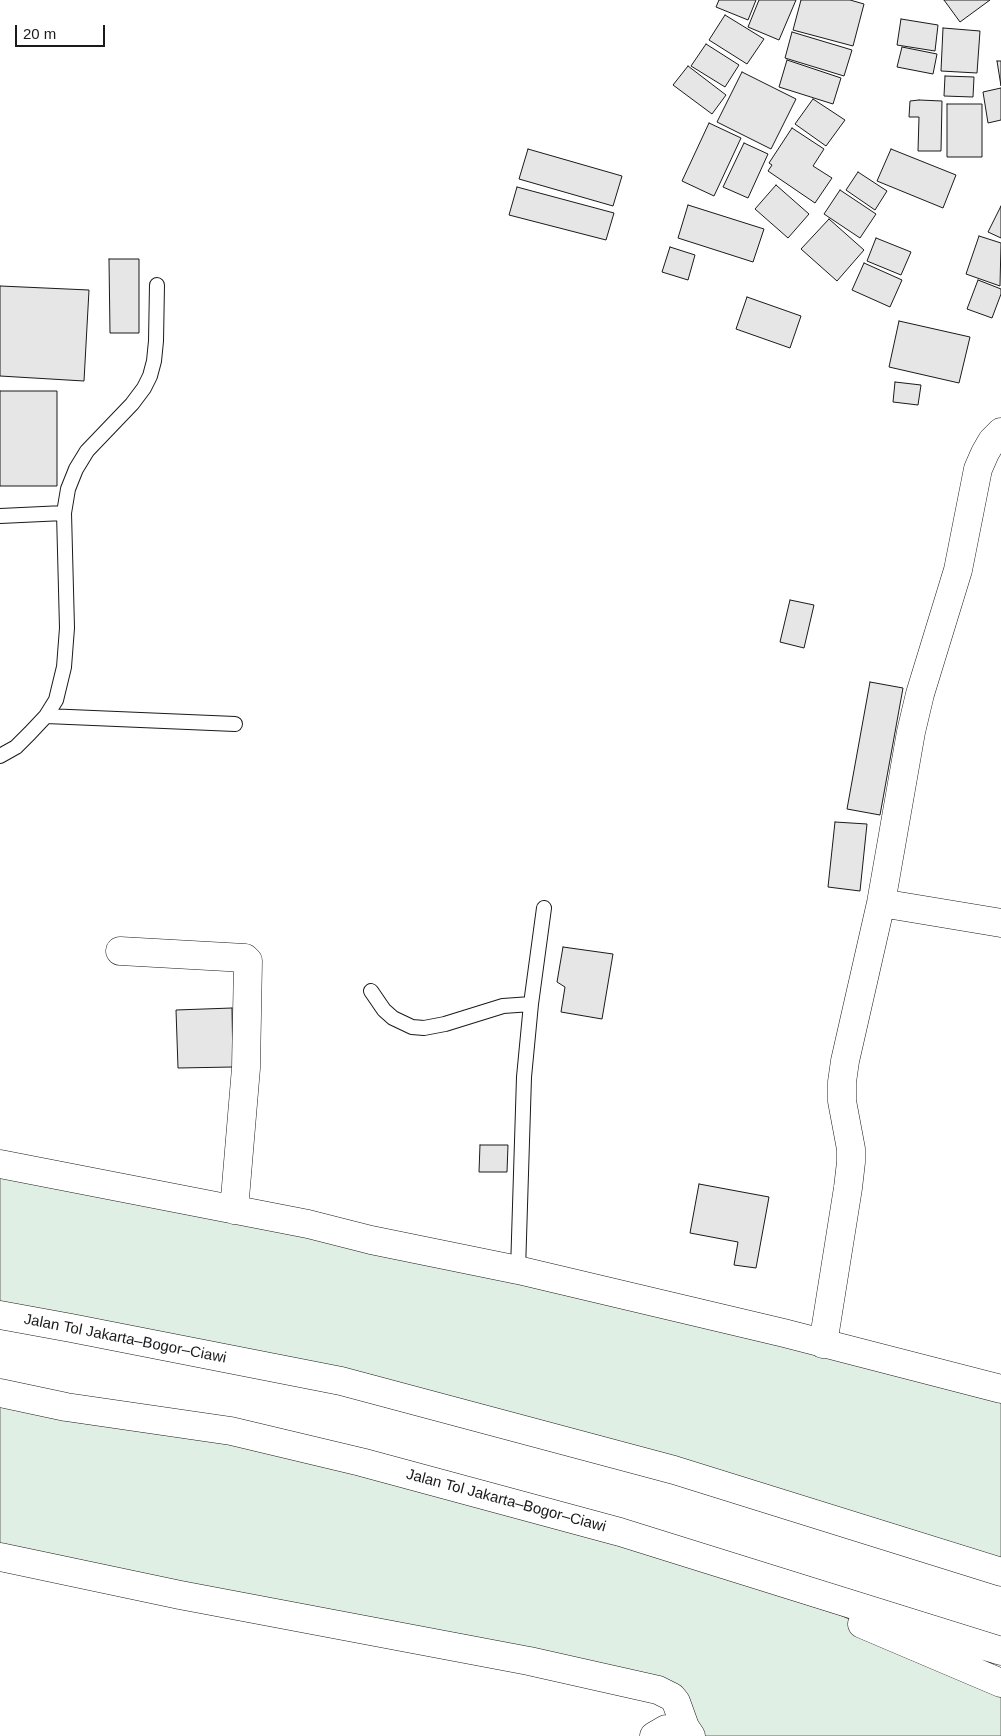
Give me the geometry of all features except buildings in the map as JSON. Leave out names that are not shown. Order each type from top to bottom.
[{"type":"main road","points":[[823,1344],[847,1198],[851,1162],[851,1149],[842,1101],[845,1062],[881,903],[911,732],[920,694],[958,570],[978,470],[992,441],[1001,432]]},
{"type":"main road","points":[[881,903],[1001,923]]},
{"type":"main road","points":[[120,951],[247,959],[246,1068],[234,1210]]},
{"type":"main road","points":[[0,1164],[308,1224],[371,1240],[518,1270],[1001,1389]]},
{"type":"main road","name":"Jalan Tol Jakarta–Bogor–Ciawi","points":[[0,1315],[81,1329],[341,1382],[674,1470],[1001,1572]]},
{"type":"main road","name":"Jalan Tol Jakarta–Bogor–Ciawi","points":[[0,1393],[66,1407],[231,1431],[371,1465],[620,1532],[1001,1651]]},
{"type":"main road","points":[[620,1532],[840,1615],[1001,1683]]},
{"type":"main road","points":[[0,1557],[187,1596],[529,1662],[658,1690],[672,1697],[676,1702],[691,1736]]},
{"type":"main road","points":[[654,1736],[666,1729],[674,1730],[686,1736]]},
{"type":"lane","points":[[0,756],[16,747],[46,716],[56,700],[65,657],[67,628],[64,514],[68,488],[76,469],[87,451],[132,404],[150,376],[156,341],[157,285]]},
{"type":"lane","points":[[0,516],[64,514]]},
{"type":"lane","points":[[46,716],[235,724]]},
{"type":"lane","points":[[518,1270],[522,1113],[531,1004],[544,908]]},
{"type":"lane","points":[[371,991],[384,1010],[393,1018],[412,1027],[424,1028],[445,1024],[503,1006],[531,1004]]},
{"type":"green space","points":[[0,1161],[1001,1389],[1001,1572],[674,1470],[0,1316]]},
{"type":"green space","points":[[0,1394],[361,1462],[840,1615],[1001,1687],[1001,1736],[691,1736],[676,1702],[0,1557]]}]
